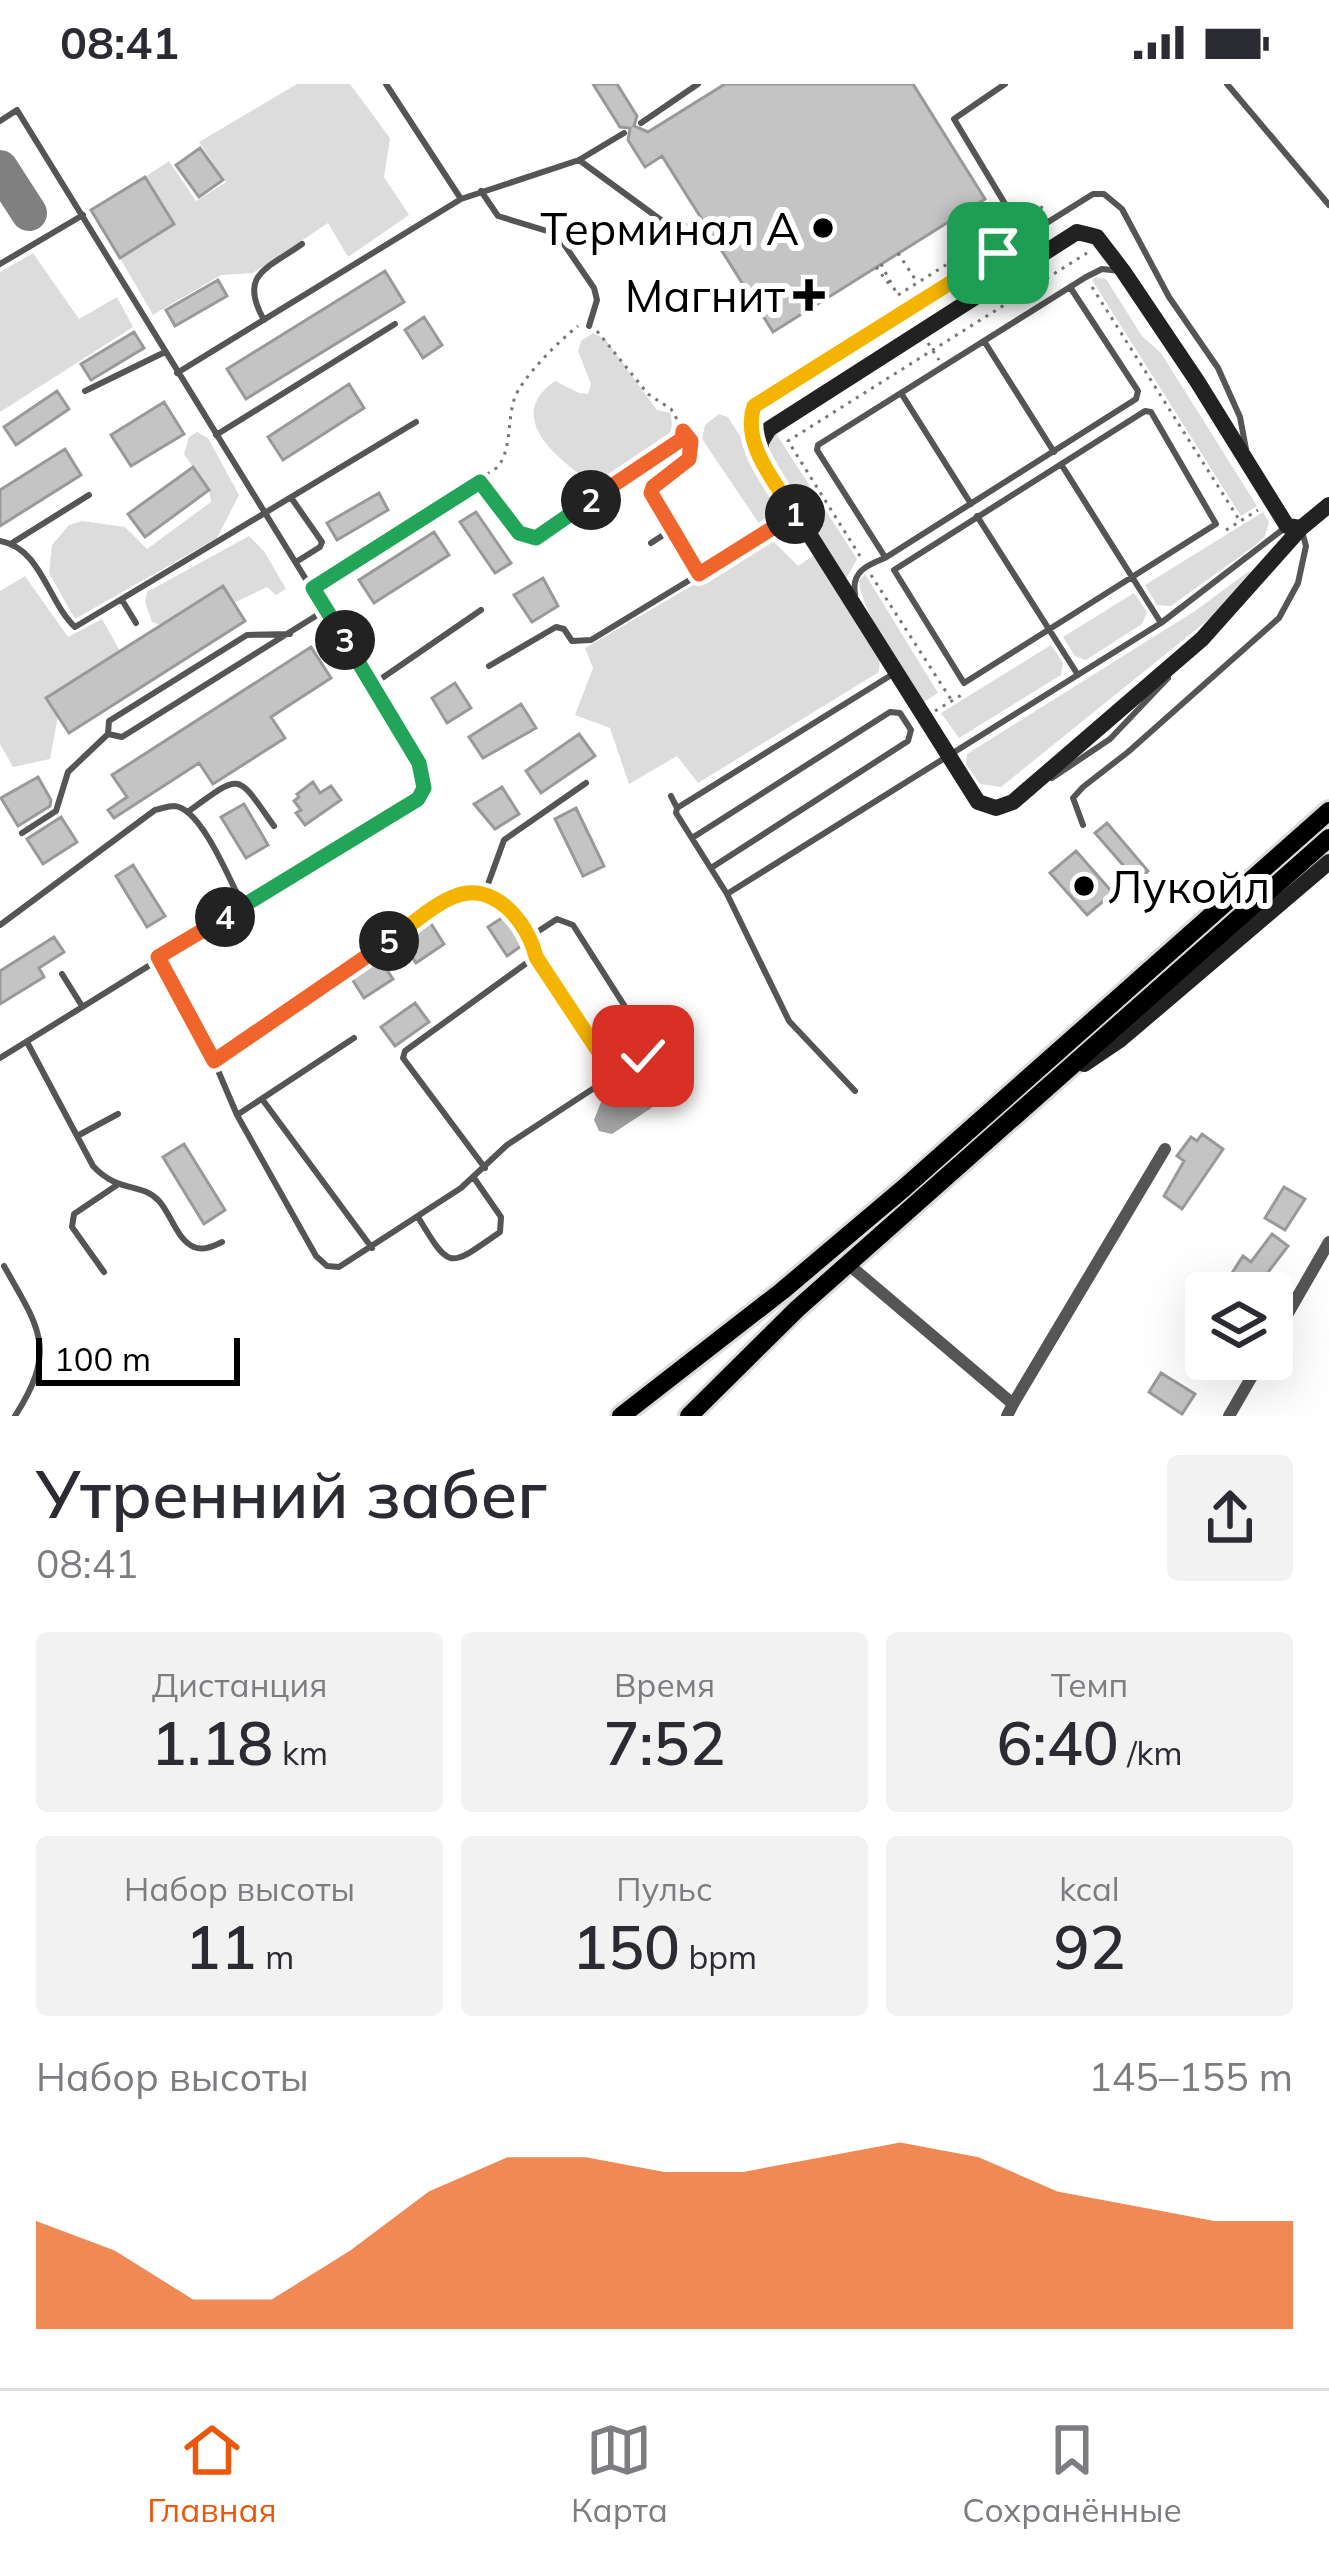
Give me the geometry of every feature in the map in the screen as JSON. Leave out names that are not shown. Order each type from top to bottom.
[{"type":"main road","points":[[621,1416],[782,1291],[904,1188],[1329,811]]},
{"type":"main road","points":[[689,1416],[848,1264],[1329,838]]},
{"type":"street","points":[[1294,527],[1123,271],[1097,237],[1077,232],[769,429],[761,442],[760,456],[978,802],[996,808],[1013,802],[1202,639],[1294,527],[1329,505]]},
{"type":"street","points":[[1034,1099],[1121,1039],[1329,862]]},
{"type":"street","points":[[848,1264],[1010,1410],[1165,1149]]},
{"type":"street","points":[[1293,1305],[1329,1243]]},
{"type":"street","points":[[1229,1416],[1250,1380]]},
{"type":"lane","points":[[386,84],[461,199]]},
{"type":"lane","points":[[641,123],[698,84]]},
{"type":"lane","points":[[1005,84],[954,119],[1024,237]]},
{"type":"lane","points":[[1227,84],[1329,205]]},
{"type":"lane","points":[[0,121],[17,110],[424,773],[418,799],[0,1058]]},
{"type":"lane","points":[[177,373],[461,199],[579,160],[624,134]]},
{"type":"lane","points":[[579,160],[662,220],[691,227]]},
{"type":"lane","points":[[481,191],[498,216],[557,234],[594,288],[597,300],[589,326]]},
{"type":"lane","points":[[760,456],[749,420],[754,406],[1093,194],[1104,194],[1116,200],[1169,297],[1219,368],[1240,417],[1249,464]]},
{"type":"lane","points":[[0,264],[83,214]]},
{"type":"lane","points":[[264,320],[254,302],[252,284],[302,244]]},
{"type":"lane","points":[[885,558],[816,448],[1070,287],[1102,269],[1123,271]]},
{"type":"lane","points":[[859,611],[854,586],[865,566],[885,558],[1138,395],[1070,287]]},
{"type":"lane","points":[[216,435],[395,324]]},
{"type":"lane","points":[[984,341],[1054,452]]},
{"type":"lane","points":[[86,391],[165,352]]},
{"type":"lane","points":[[901,393],[971,504]]},
{"type":"lane","points":[[1144,411],[1151,412],[1217,521],[964,682],[894,570],[1061,464],[1144,411]]},
{"type":"lane","points":[[0,541],[12,543],[30,558],[75,627],[416,422]]},
{"type":"lane","points":[[683,431],[691,441],[689,459],[651,493],[699,574]]},
{"type":"lane","points":[[1061,464],[1161,623]]},
{"type":"lane","points":[[12,543],[88,495]]},
{"type":"lane","points":[[292,498],[322,542],[296,562]]},
{"type":"lane","points":[[489,666],[556,627],[564,629],[572,641],[591,640],[796,515]]},
{"type":"lane","points":[[977,516],[1078,675]]},
{"type":"lane","points":[[728,894],[1161,623],[1294,527],[1306,546],[1287,607],[1144,738],[1083,787],[1073,798],[1083,825]]},
{"type":"lane","points":[[651,543],[671,530]]},
{"type":"lane","points":[[122,600],[136,623]]},
{"type":"lane","points":[[108,734],[122,737],[327,609]]},
{"type":"lane","points":[[372,685],[481,610]]},
{"type":"lane","points":[[22,832],[56,811],[68,772],[108,734],[109,721],[247,635],[290,634]]},
{"type":"lane","points":[[677,808],[896,672]]},
{"type":"lane","points":[[692,838],[890,712],[900,713],[911,730],[908,741],[711,868]]},
{"type":"lane","points":[[189,811],[227,783],[236,782],[244,785],[274,826]]},
{"type":"lane","points":[[484,895],[504,839],[586,783]]},
{"type":"lane","points":[[670,796],[728,894],[789,1021],[855,1091]]},
{"type":"lane","points":[[0,925],[155,810],[176,806],[189,811],[243,906]]},
{"type":"lane","points":[[214,1061],[454,896],[476,892],[509,909],[531,935],[536,957],[614,1075]]},
{"type":"lane","points":[[158,957],[237,1115],[316,1256],[327,1266],[339,1267],[474,1178],[507,1145],[643,1056],[644,1038],[573,925],[557,919],[531,935]]},
{"type":"lane","points":[[485,1168],[403,1058],[406,1051],[536,957]]},
{"type":"lane","points":[[62,974],[82,1006]]},
{"type":"lane","points":[[237,1115],[354,1038]]},
{"type":"lane","points":[[26,1042],[94,1166],[117,1186],[146,1191],[158,1200],[195,1248],[222,1242]]},
{"type":"lane","points":[[262,1099],[372,1248]]},
{"type":"lane","points":[[77,1136],[118,1114]]},
{"type":"lane","points":[[418,1217],[441,1256],[450,1259],[460,1259],[500,1232],[501,1217],[474,1178]]},
{"type":"lane","points":[[104,1272],[72,1221],[74,1214],[117,1186]]},
{"type":"lane","points":[[4,1266],[39,1328],[42,1346],[33,1382],[15,1416]]},
{"type":"path","points":[[952,701],[788,441],[1088,252]]},
{"type":"path","points":[[898,253],[917,283]]},
{"type":"path","points":[[313,588],[480,482],[506,456],[516,393],[580,325],[589,326],[648,394],[671,409],[683,431],[682,439],[536,538],[519,533],[480,482]]},
{"type":"shaded area","points":[[297,84],[350,84],[390,138],[384,177],[409,215],[348,257],[328,223],[253,273],[221,275],[153,315],[120,258],[174,224],[145,177],[169,161],[196,201],[226,182],[199,142]]},
{"type":"shaded area","points":[[33,253],[79,319],[117,297],[133,327],[0,412],[0,272]]},
{"type":"shaded area","points":[[1106,279],[1142,336],[1161,353],[1257,506],[1241,516],[1092,280]]},
{"type":"shaded area","points":[[593,333],[605,339],[657,410],[671,413],[672,429],[665,442],[594,485],[542,438],[534,409],[540,395],[555,381],[588,394],[591,384],[578,351],[581,341]]},
{"type":"shaded area","points":[[719,414],[728,417],[776,494],[777,515],[762,528],[702,439],[705,425]]},
{"type":"shaded area","points":[[197,432],[208,438],[239,495],[217,538],[75,619],[49,573],[52,545],[69,525],[82,521],[125,527],[147,549],[211,502],[209,490],[184,454],[189,437]]},
{"type":"shaded area","points":[[775,432],[857,559],[846,579],[764,448]]},
{"type":"shaded area","points":[[1263,512],[1269,522],[1265,536],[1253,547],[1171,606],[1157,605],[1145,585]]},
{"type":"shaded area","points":[[249,536],[264,551],[286,589],[276,595],[267,587],[234,603],[223,587],[161,625],[152,622],[145,602],[147,592]]},
{"type":"shaded area","points":[[774,542],[798,566],[814,555],[880,658],[879,672],[698,783],[677,756],[629,784],[610,728],[575,715],[593,668],[585,648]]},
{"type":"shaded area","points":[[1249,571],[1254,574],[1214,615],[1001,787],[980,784],[966,764],[967,754],[1195,611]]},
{"type":"shaded area","points":[[865,574],[938,693],[922,703],[868,609],[859,581]]},
{"type":"shaded area","points":[[25,576],[68,637],[102,619],[120,651],[47,697],[58,716],[50,759],[13,767],[0,744],[0,591]]},
{"type":"shaded area","points":[[1134,593],[1147,612],[1142,624],[1086,660],[1075,656],[1063,637]]},
{"type":"shaded area","points":[[1051,645],[1063,663],[1061,675],[959,738],[941,713]]},
{"type":"shaded area","points":[[640,1076],[654,1078],[662,1090],[662,1101],[612,1134],[599,1131],[594,1120],[601,1102]]},
{"type":"building","name":"Терминал А","points":[[593,84],[617,84],[637,116],[634,126],[648,132],[725,84],[913,84],[985,199],[773,332],[662,156],[645,167],[628,140],[630,128],[620,127]]},
{"type":"building","points":[[200,148],[223,180],[199,197],[176,165]]},
{"type":"building","points":[[145,177],[174,224],[120,258],[91,210]]},
{"type":"building","points":[[385,271],[404,302],[246,399],[227,369]]},
{"type":"building","points":[[218,280],[227,296],[175,326],[166,310]]},
{"type":"building","points":[[424,317],[442,345],[423,358],[405,330]]},
{"type":"building","points":[[134,332],[144,348],[91,380],[81,364]]},
{"type":"building","points":[[349,384],[364,408],[283,460],[268,437]]},
{"type":"building","points":[[57,391],[69,409],[16,445],[4,427]]},
{"type":"building","points":[[164,402],[184,434],[131,466],[111,435]]},
{"type":"building","points":[[65,449],[81,475],[0,526],[0,490]]},
{"type":"building","points":[[193,467],[209,490],[145,537],[128,514]]},
{"type":"building","points":[[379,493],[388,510],[337,540],[327,523]]},
{"type":"building","points":[[476,512],[511,563],[495,573],[460,522]]},
{"type":"building","points":[[434,532],[449,555],[374,603],[359,580]]},
{"type":"building","points":[[543,578],[558,606],[532,622],[514,595]]},
{"type":"building","points":[[223,586],[245,621],[69,733],[46,698]]},
{"type":"building","points":[[311,647],[331,678],[271,717],[285,738],[213,784],[199,763],[114,818],[108,810],[127,797],[112,775]]},
{"type":"building","points":[[455,683],[471,708],[447,723],[432,698]]},
{"type":"building","points":[[521,704],[536,728],[483,758],[469,737]]},
{"type":"building","points":[[579,734],[595,756],[541,793],[526,771]]},
{"type":"building","points":[[38,777],[50,806],[18,826],[1,798]]},
{"type":"building","points":[[313,782],[320,793],[331,786],[341,800],[305,825],[294,801]]},
{"type":"building","points":[[502,787],[519,814],[495,829],[474,804]]},
{"type":"building","points":[[244,804],[268,845],[246,858],[221,817]]},
{"type":"building","points":[[576,808],[604,866],[583,876],[555,819]]},
{"type":"building","points":[[61,817],[77,842],[43,864],[27,839]]},
{"type":"building","points":[[1107,823],[1148,871],[1137,881],[1095,833]]},
{"type":"building","name":"Лукойл","points":[[1076,851],[1113,893],[1087,915],[1050,873]]},
{"type":"building","points":[[133,865],[165,916],[147,927],[116,876]]},
{"type":"building","points":[[505,916],[524,944],[507,956],[488,927]]},
{"type":"building","points":[[430,922],[444,944],[416,963],[401,941]]},
{"type":"building","points":[[54,937],[64,952],[39,968],[44,977],[0,1004],[0,971]]},
{"type":"building","points":[[378,957],[393,979],[364,998],[350,976]]},
{"type":"building","points":[[415,1003],[429,1022],[395,1046],[381,1027]]},
{"type":"building","points":[[1202,1134],[1223,1149],[1182,1209],[1164,1196],[1184,1161],[1177,1156],[1191,1137],[1197,1141]]},
{"type":"building","points":[[184,1144],[225,1210],[204,1224],[163,1157]]},
{"type":"building","points":[[1284,1187],[1305,1199],[1285,1230],[1265,1218]]},
{"type":"building","points":[[1272,1234],[1288,1246],[1268,1272],[1233,1272],[1243,1256],[1251,1262]]},
{"type":"building","points":[[1161,1373],[1195,1394],[1182,1414],[1149,1392]]},
{"type":"taxiway","points":[[0,168],[29,213]]},
{"type":"place","name":"Терминал А","points":[[823,228]]},
{"type":"place","name":"Магнит","points":[[809,295]]},
{"type":"place","name":"Лукойл","points":[[1084,886]]},
{"type":"route","points":[[643,1056],[614,1075],[536,957],[531,935],[509,909],[476,892],[454,896],[214,1061],[158,957],[418,799],[424,788],[419,763],[313,588],[480,482],[519,533],[536,538],[682,439],[683,431],[691,441],[689,459],[651,493],[699,574],[796,515],[752,436],[749,420],[754,406],[998,253]]}]
